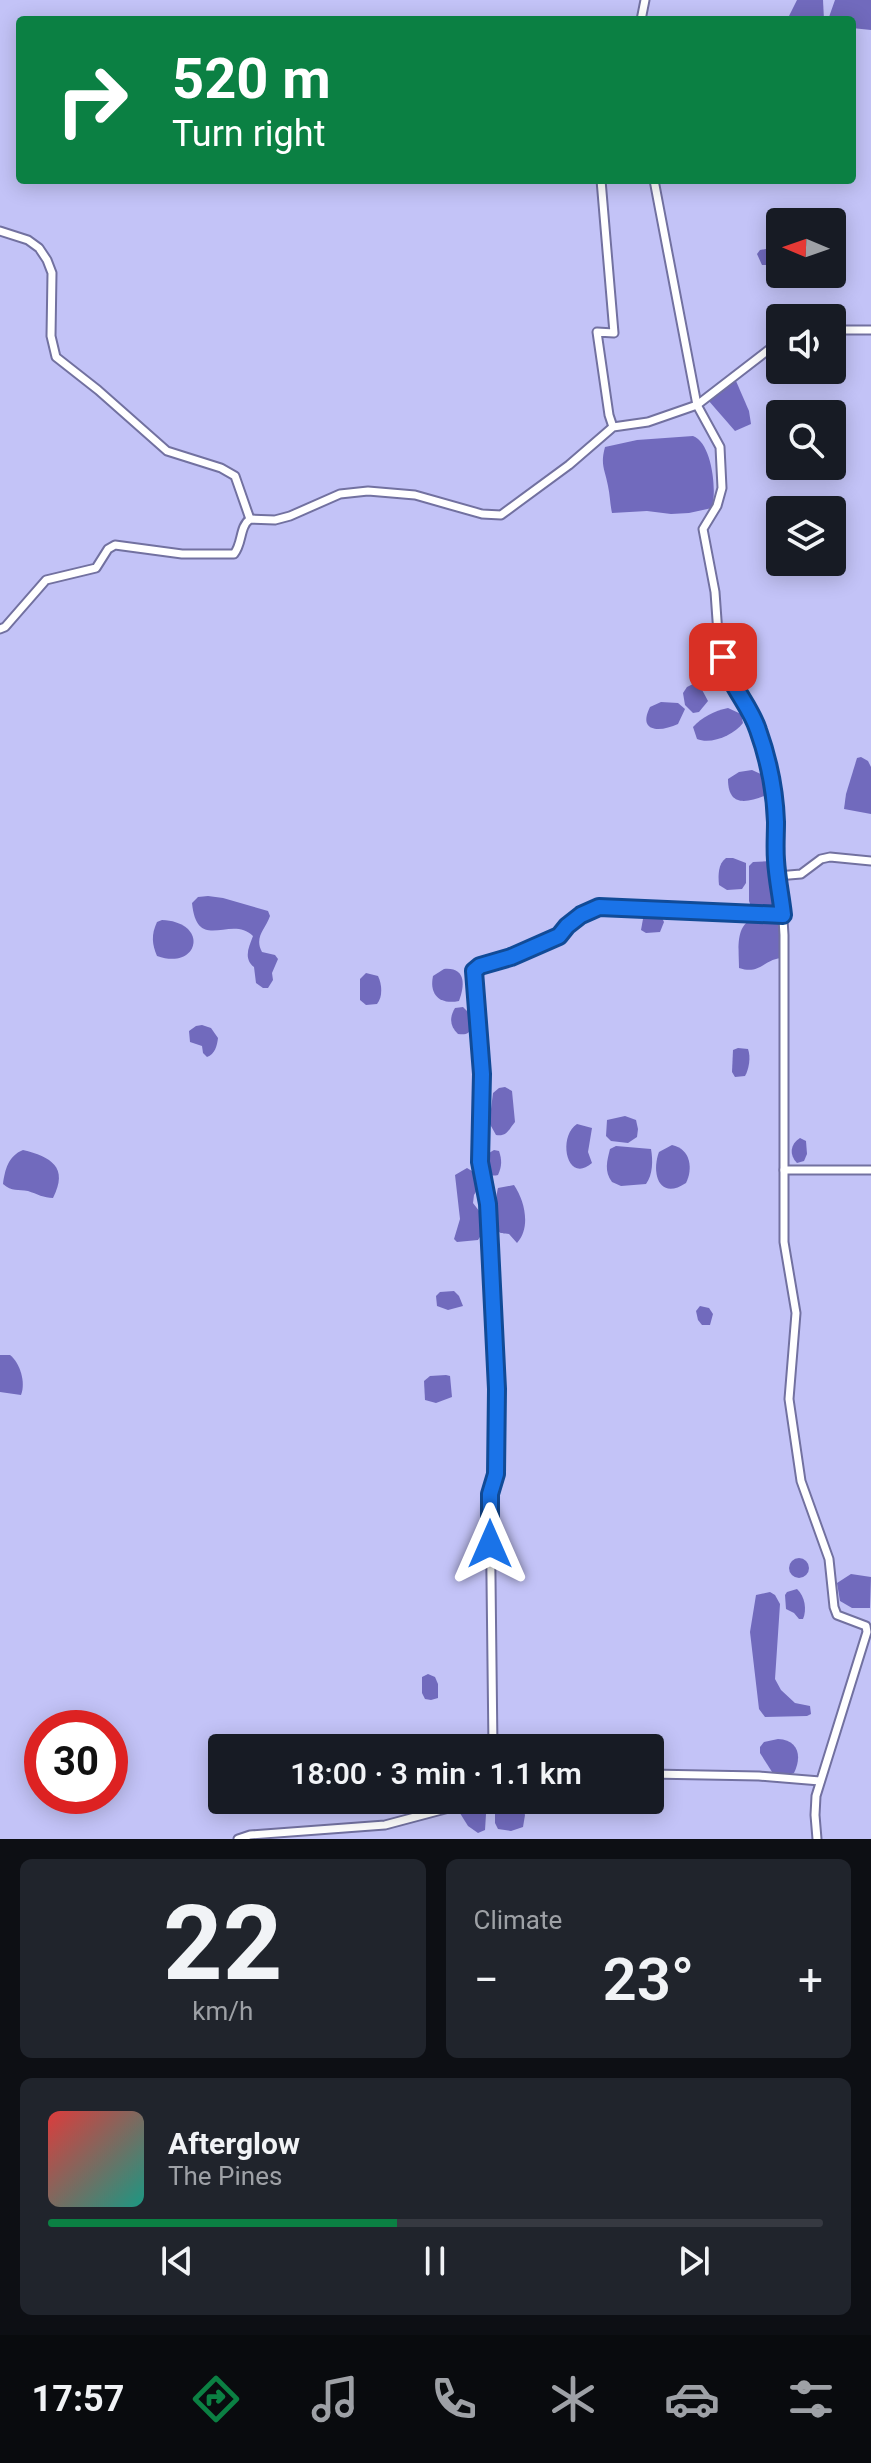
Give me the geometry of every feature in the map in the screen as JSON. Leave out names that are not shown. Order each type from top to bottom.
[{"type":"street","points":[[601,184],[614,333],[597,332],[613,427]]},
{"type":"street","points":[[655,184],[697,405],[720,447],[722,488],[717,506],[703,529],[715,592],[718,634],[726,669],[758,727],[776,821],[777,876],[781,886],[783,915],[784,1242],[796,1313],[789,1399],[799,1468],[813,1518],[827,1548],[837,1615],[866,1626],[867,1632],[816,1796],[817,1839]]},
{"type":"street","points":[[0,231],[28,240],[39,248],[47,260],[52,273],[51,336],[56,357],[167,451],[221,468],[235,476],[250,519]]},
{"type":"street","points":[[846,330],[871,330]]},
{"type":"street","points":[[0,629],[46,580],[96,568],[108,549],[115,545],[182,554],[234,554],[243,525],[250,519],[275,520],[340,494],[368,491],[415,495],[482,514],[501,515],[569,465],[613,427],[648,422],[697,405],[766,352]]},
{"type":"street","points":[[777,876],[801,874],[821,859],[830,857],[871,861]]},
{"type":"street","points":[[493,1734],[490,1494],[496,1474],[497,1389],[488,1204],[480,1162],[482,1074],[474,971],[559,936],[581,915],[599,907],[783,915]]},
{"type":"street","points":[[784,1170],[871,1170]]},
{"type":"street","points":[[664,1774],[820,1781]]},
{"type":"street","points":[[238,1839],[250,1835],[385,1825],[426,1814]]},
{"type":"shaded area","points":[[797,0],[823,0],[824,16],[789,16]]},
{"type":"shaded area","points":[[835,0],[871,0],[871,30],[856,28],[856,16],[829,16]]},
{"type":"shaded area","points":[[766,249],[766,265],[762,265],[757,254]]},
{"type":"shaded area","points":[[736,381],[751,424],[735,431],[708,400]]},
{"type":"shaded area","points":[[693,436],[705,448],[712,468],[712,508],[671,514],[647,511],[612,513],[603,463],[605,447],[637,440]]},
{"type":"shaded area","points":[[695,683],[708,701],[699,712],[693,713],[685,705],[683,693]]},
{"type":"shaded area","points":[[661,702],[678,703],[685,709],[678,724],[658,729],[649,726],[646,722],[650,707]]},
{"type":"shaded area","points":[[728,708],[741,714],[743,723],[739,727],[715,740],[697,739],[693,727],[697,723]]},
{"type":"shaded area","points":[[861,757],[871,767],[871,814],[844,809],[857,758]]},
{"type":"shaded area","points":[[752,770],[765,776],[769,794],[747,801],[736,799],[729,789],[728,779],[739,772]]},
{"type":"shaded area","points":[[726,858],[746,863],[746,883],[742,889],[727,890],[719,885],[720,867]]},
{"type":"shaded area","points":[[772,861],[779,910],[753,912],[749,901],[749,866],[753,862]]},
{"type":"shaded area","points":[[208,896],[268,911],[270,916],[260,938],[260,947],[262,952],[275,955],[278,959],[268,988],[256,983],[254,967],[249,960],[253,936],[244,930],[208,930],[201,927],[195,918],[192,903],[198,897]]},
{"type":"shaded area","points":[[649,916],[662,918],[664,922],[660,932],[646,933],[641,930],[643,919]]},
{"type":"shaded area","points":[[162,920],[187,929],[193,936],[190,952],[171,959],[157,956],[153,935],[157,922]]},
{"type":"shaded area","points":[[750,920],[780,920],[781,958],[752,970],[739,968],[741,930]]},
{"type":"shaded area","points":[[444,969],[456,971],[462,978],[459,1001],[441,1000],[434,993],[433,976]]},
{"type":"shaded area","points":[[366,973],[378,976],[381,994],[377,1004],[366,1005],[360,1000],[360,979]]},
{"type":"shaded area","points":[[463,1007],[468,1012],[472,1027],[467,1034],[458,1034],[451,1019],[455,1008]]},
{"type":"shaded area","points":[[202,1025],[211,1028],[218,1038],[215,1049],[207,1057],[202,1046],[190,1042],[189,1031]]},
{"type":"shaded area","points":[[748,1049],[749,1063],[745,1076],[735,1077],[732,1072],[733,1050]]},
{"type":"shaded area","points":[[505,1087],[512,1091],[515,1122],[505,1134],[496,1135],[486,1117],[491,1109],[493,1093]]},
{"type":"shaded area","points":[[625,1116],[636,1120],[637,1137],[628,1143],[611,1141],[606,1136],[607,1120]]},
{"type":"shaded area","points":[[577,1124],[592,1128],[588,1152],[592,1163],[583,1168],[571,1164],[566,1148],[571,1130]]},
{"type":"shaded area","points":[[800,1138],[806,1141],[807,1154],[804,1161],[797,1163],[792,1150]]},
{"type":"shaded area","points":[[672,1145],[687,1155],[689,1172],[686,1183],[669,1189],[659,1182],[656,1168],[659,1152]]},
{"type":"shaded area","points":[[616,1146],[651,1149],[652,1167],[646,1184],[621,1186],[612,1182],[607,1162],[610,1149]]},
{"type":"shaded area","points":[[23,1150],[49,1160],[58,1171],[53,1198],[3,1184],[11,1160]]},
{"type":"shaded area","points":[[494,1150],[499,1151],[501,1163],[498,1175],[490,1175],[485,1168],[484,1156]]},
{"type":"shaded area","points":[[467,1168],[477,1174],[480,1185],[473,1203],[486,1220],[485,1229],[478,1240],[457,1242],[454,1239],[460,1219],[455,1175]]},
{"type":"shaded area","points":[[514,1185],[525,1214],[524,1230],[517,1243],[509,1234],[498,1231],[496,1226],[498,1188]]},
{"type":"shaded area","points":[[454,1291],[463,1306],[448,1310],[437,1306],[436,1296],[440,1292]]},
{"type":"shaded area","points":[[700,1306],[709,1308],[713,1314],[710,1325],[702,1325],[698,1320],[696,1311]]},
{"type":"shaded area","points":[[0,1355],[10,1355],[17,1363],[22,1379],[21,1395],[0,1392]]},
{"type":"shaded area","points":[[430,1376],[450,1376],[452,1397],[436,1403],[425,1400],[424,1381]]},
{"type":"shaded area","points":[[795,1558],[803,1558],[809,1568],[803,1578],[795,1578],[789,1572],[789,1564]]},
{"type":"shaded area","points":[[851,1574],[871,1577],[870,1608],[852,1608],[840,1601],[837,1583]]},
{"type":"shaded area","points":[[797,1589],[804,1603],[803,1619],[786,1609],[785,1595]]},
{"type":"shaded area","points":[[770,1592],[780,1604],[775,1679],[781,1690],[795,1703],[810,1706],[811,1714],[807,1716],[765,1717],[759,1709],[750,1632],[756,1595]]},
{"type":"shaded area","points":[[428,1674],[435,1677],[438,1684],[438,1698],[431,1700],[425,1699],[422,1693],[422,1677]]},
{"type":"shaded area","points":[[778,1739],[790,1742],[798,1755],[794,1773],[785,1776],[774,1775],[760,1753],[764,1742]]},
{"type":"shaded area","points":[[460,1814],[486,1814],[485,1830],[478,1833],[468,1826]]},
{"type":"shaded area","points":[[495,1814],[525,1815],[523,1827],[511,1831],[498,1829]]},
{"type":"route","points":[[490,1544],[490,1494],[496,1474],[497,1389],[488,1204],[480,1162],[482,1074],[474,971],[559,936],[581,915],[599,907],[783,915],[775,857],[776,821],[758,727],[732,683],[723,657]]}]
